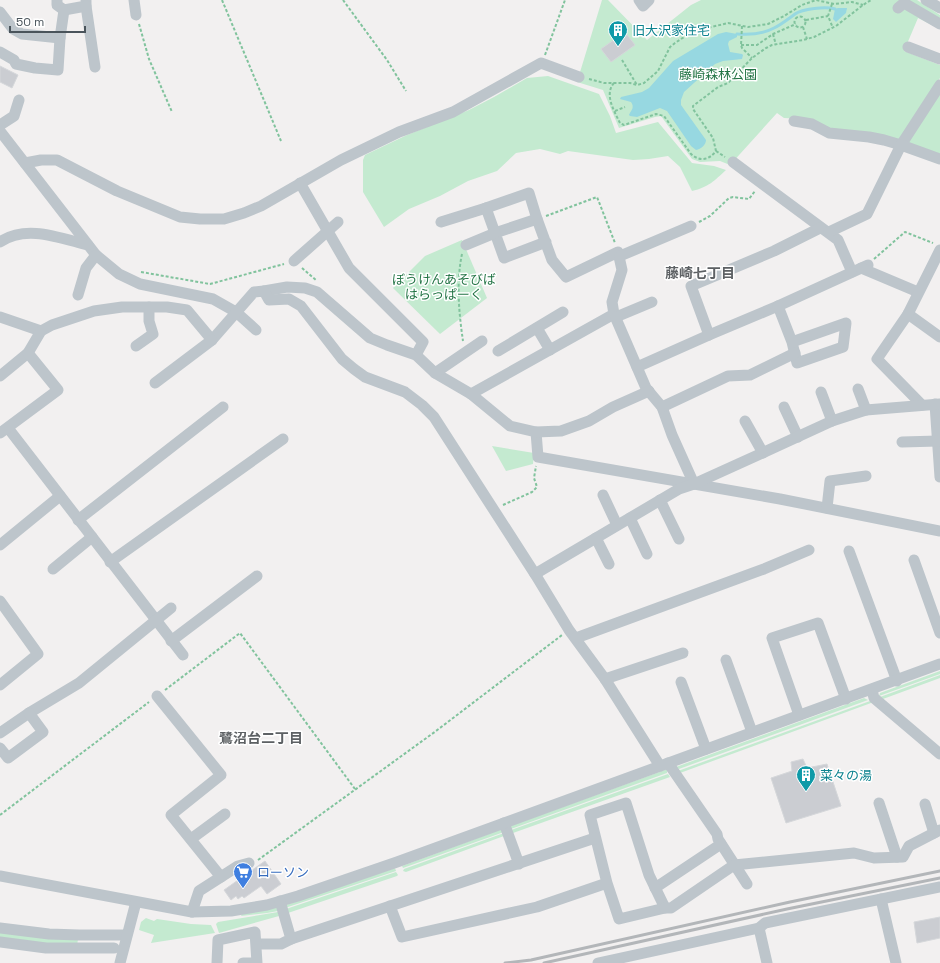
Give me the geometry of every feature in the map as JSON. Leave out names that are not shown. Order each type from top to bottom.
[{"type":"street","points":[[57,0],[57,5],[64,10]]},
{"type":"street","points":[[134,0],[136,15]]},
{"type":"street","points":[[639,0],[643,6],[649,0]]},
{"type":"street","points":[[926,0],[940,8]]},
{"type":"street","points":[[64,10],[86,3],[95,67]]},
{"type":"street","points":[[898,8],[904,3],[940,24]]},
{"type":"street","points":[[0,52],[14,60],[16,64],[35,68],[58,70],[64,10]]},
{"type":"street","points":[[0,12],[13,29],[22,34],[60,38]]},
{"type":"street","points":[[908,47],[940,59]]},
{"type":"street","points":[[25,163],[41,160],[58,160],[117,191],[180,217],[224,219],[261,206],[341,160],[399,132],[453,112],[541,63],[579,77]]},
{"type":"street","points":[[709,335],[691,286],[824,230],[867,214],[901,145],[940,85]]},
{"type":"street","points":[[0,125],[14,116],[19,100]]},
{"type":"street","points":[[794,121],[812,124],[829,132],[876,138],[940,159]]},
{"type":"street","points":[[0,131],[96,255],[119,274],[140,284],[213,299],[236,312],[256,330]]},
{"type":"street","points":[[733,162],[838,240],[860,269],[918,292]]},
{"type":"street","points":[[300,183],[349,268],[423,342],[416,355]]},
{"type":"street","points":[[440,222],[486,208],[529,192],[552,260],[566,277],[619,254],[691,226]]},
{"type":"street","points":[[486,208],[504,258],[546,242]]},
{"type":"street","points":[[466,245],[537,219]]},
{"type":"street","points":[[294,262],[338,222]]},
{"type":"street","points":[[0,242],[9,236],[38,233],[88,245]]},
{"type":"street","points":[[922,405],[877,359],[908,314],[936,246]]},
{"type":"street","points":[[619,254],[622,270],[612,302],[615,315],[646,388],[662,407],[672,435],[694,484]]},
{"type":"street","points":[[78,295],[86,268],[96,255]]},
{"type":"street","points":[[637,367],[860,269]]},
{"type":"street","points":[[155,383],[212,340],[254,292],[288,287],[305,288],[317,292],[370,338],[416,355],[435,373],[471,394],[510,426],[536,432],[561,431],[589,421],[612,407],[649,391]]},
{"type":"street","points":[[264,291],[269,300],[289,299],[301,306],[342,359],[365,377],[405,392],[422,405],[434,417],[572,634],[664,765],[719,839],[746,884]]},
{"type":"street","points":[[471,394],[615,315],[652,302]]},
{"type":"street","points":[[662,407],[728,376],[750,375],[793,347],[846,323],[843,347],[797,364],[793,347],[778,306]]},
{"type":"street","points":[[0,376],[28,353],[41,331],[52,325],[94,311],[122,307],[168,307],[187,310],[212,340]]},
{"type":"street","points":[[136,346],[153,334],[149,321],[149,307]]},
{"type":"street","points":[[498,351],[563,312]]},
{"type":"street","points":[[908,314],[939,333]]},
{"type":"street","points":[[0,317],[41,331]]},
{"type":"street","points":[[537,328],[550,350]]},
{"type":"street","points":[[435,373],[482,341]]},
{"type":"street","points":[[28,353],[58,390],[4,430],[60,496],[183,655]]},
{"type":"street","points":[[858,389],[866,410]]},
{"type":"street","points":[[821,392],[832,420]]},
{"type":"street","points":[[535,574],[679,489],[694,484],[763,453],[832,420],[866,410],[938,404],[940,477]]},
{"type":"street","points":[[78,520],[223,407]]},
{"type":"street","points":[[784,407],[798,437]]},
{"type":"street","points":[[745,421],[763,453]]},
{"type":"street","points":[[536,432],[538,457],[827,508],[940,530]]},
{"type":"street","points":[[110,562],[283,439]]},
{"type":"street","points":[[902,442],[938,440]]},
{"type":"street","points":[[827,508],[830,481],[866,476]]},
{"type":"street","points":[[603,495],[617,525]]},
{"type":"street","points":[[0,545],[60,496]]},
{"type":"street","points":[[660,500],[679,539]]},
{"type":"street","points":[[630,518],[647,554]]},
{"type":"street","points":[[53,569],[92,537]]},
{"type":"street","points":[[596,538],[609,564]]},
{"type":"street","points":[[572,634],[764,569],[809,550]]},
{"type":"street","points":[[849,551],[896,681]]},
{"type":"street","points":[[914,560],[940,634]]},
{"type":"street","points":[[171,641],[256,576]]},
{"type":"street","points":[[0,601],[38,654],[0,685]]},
{"type":"street","points":[[0,733],[79,683],[171,608]]},
{"type":"street","points":[[799,715],[772,638],[818,623],[846,699]]},
{"type":"street","points":[[605,679],[683,653]]},
{"type":"street","points":[[726,660],[752,732]]},
{"type":"street","points":[[0,876],[192,912],[231,911],[280,901],[397,862],[940,664]]},
{"type":"street","points":[[681,682],[706,749]]},
{"type":"street","points":[[872,690],[874,698],[940,754]]},
{"type":"street","points":[[157,696],[221,774],[172,815],[221,877]]},
{"type":"street","points":[[0,748],[8,758],[43,732],[29,714]]},
{"type":"street","points":[[665,908],[649,875],[626,803],[590,815],[607,883],[619,919],[665,908],[671,908],[734,865],[854,853],[874,858],[903,856],[909,846],[937,832],[924,804]]},
{"type":"street","points":[[879,803],[897,857]]},
{"type":"street","points":[[191,839],[225,814]]},
{"type":"street","points":[[504,823],[519,864]]},
{"type":"street","points":[[257,944],[281,944],[291,939],[595,838]]},
{"type":"street","points":[[655,888],[719,839]]},
{"type":"street","points":[[192,912],[199,891],[238,866],[249,863]]},
{"type":"street","points":[[390,906],[402,937],[538,907],[607,883]]},
{"type":"street","points":[[598,963],[759,928],[765,923],[940,888]]},
{"type":"street","points":[[881,899],[896,963]]},
{"type":"street","points":[[280,901],[291,939]]},
{"type":"street","points":[[120,963],[136,902]]},
{"type":"street","points":[[0,928],[49,934],[126,936]]},
{"type":"street","points":[[759,928],[767,963]]},
{"type":"street","points":[[217,963],[218,940],[255,932],[257,944],[257,963],[243,963]]},
{"type":"street","points":[[79,935],[79,949]]},
{"type":"street","points":[[0,942],[46,948],[110,948],[110,935]]},
{"type":"path","points":[[222,0],[281,141]]},
{"type":"path","points":[[343,0],[387,60],[406,91]]},
{"type":"path","points":[[541,63],[566,0]]},
{"type":"path","points":[[579,77],[604,83],[637,85],[644,83],[658,71],[670,47],[683,37],[699,30],[728,23],[748,27],[768,24],[808,2],[816,0],[832,4],[852,2],[863,5]]},
{"type":"path","points":[[614,83],[610,89],[609,95],[620,123],[624,125],[656,114],[664,116],[695,158],[702,160],[709,158],[716,151],[715,143],[693,110],[693,106],[718,87],[728,83],[752,58],[766,48],[807,39],[833,28],[871,0]]},
{"type":"path","points":[[832,4],[828,16],[833,28]]},
{"type":"path","points":[[136,15],[149,59],[172,112]]},
{"type":"path","points":[[796,24],[795,20],[797,17],[801,16],[806,20],[828,16]]},
{"type":"path","points":[[803,27],[806,24],[806,20]]},
{"type":"path","points":[[741,45],[757,45],[773,34],[796,24]]},
{"type":"path","points":[[796,24],[799,27],[803,27]]},
{"type":"path","points":[[742,26],[741,45],[752,58]]},
{"type":"path","points":[[803,27],[807,39]]},
{"type":"path","points":[[773,34],[776,45]]},
{"type":"path","points":[[622,60],[637,85]]},
{"type":"path","points":[[615,111],[625,107]]},
{"type":"path","points":[[691,226],[710,216],[729,198],[749,199],[760,182]]},
{"type":"path","points":[[537,219],[596,197],[619,254]]},
{"type":"path","points":[[860,269],[905,232],[936,246]]},
{"type":"path","points":[[464,353],[458,311],[460,264],[463,248],[466,245]]},
{"type":"path","points":[[493,510],[532,492],[537,487],[534,478],[538,457]]},
{"type":"path","points":[[249,863],[260,859],[572,634]]},
{"type":"green space","name":"藤崎森林公園","points":[[602,0],[608,0],[647,40],[691,5],[701,0],[917,0],[940,15],[940,29],[918,18],[904,51],[940,65],[940,78],[900,140],[839,132],[801,119],[784,118],[777,113],[730,165],[720,161],[700,162],[692,159],[661,116],[619,128],[603,90],[577,82]]},
{"type":"green space","points":[[548,76],[599,94],[610,116],[616,133],[658,122],[692,163],[714,166],[726,170],[707,185],[692,191],[680,167],[668,156],[633,160],[568,151],[560,154],[540,149],[516,153],[497,171],[468,181],[440,196],[409,209],[384,227],[363,192],[363,160],[365,155],[407,135],[469,110],[527,78]]},
{"type":"green space","points":[[940,91],[940,154],[910,144],[908,141]]},
{"type":"green space","name":"ぼうけんあそびば はらっぱーく","points":[[462,240],[487,298],[440,334],[393,288],[425,256]]},
{"type":"green space","points":[[492,446],[534,453],[533,464],[506,471]]},
{"type":"green space","points":[[940,671],[940,674],[879,696],[880,693]]},
{"type":"green space","points":[[940,675],[940,678],[883,699],[880,697]]},
{"type":"green space","points":[[864,698],[868,700],[679,769],[676,767]]},
{"type":"green space","points":[[870,701],[872,703],[680,773],[678,771]]},
{"type":"green space","points":[[667,770],[667,773],[511,829],[510,826]]},
{"type":"green space","points":[[668,774],[670,777],[513,833],[511,830]]},
{"type":"green space","points":[[502,829],[504,832],[403,868],[402,866]]},
{"type":"green space","points":[[504,833],[504,836],[406,872],[403,871],[404,869]]},
{"type":"green space","points":[[395,868],[396,871],[285,908],[286,905]]},
{"type":"green space","points":[[396,872],[398,875],[397,876],[288,913],[286,909]]},
{"type":"green space","points":[[277,907],[278,911],[241,916],[242,914]]},
{"type":"green space","points":[[278,912],[279,916],[219,933],[216,924],[218,922]]},
{"type":"green space","points":[[146,918],[154,921],[157,919],[191,924],[211,925],[215,933],[151,943],[154,935],[139,930],[141,922]]},
{"type":"green space","points":[[0,932],[78,939],[77,946],[0,940]]},
{"type":"water","points":[[847,8],[846,13],[836,22],[833,19],[835,9]]},
{"type":"water","points":[[726,32],[737,34],[737,37],[729,41],[728,44],[730,52],[742,54],[742,59],[723,61],[715,64],[684,92],[681,100],[681,105],[706,140],[705,144],[700,149],[696,150],[691,146],[667,111],[660,108],[637,117],[629,115],[633,106],[631,102],[620,99],[621,97],[642,92],[649,88],[673,61],[718,34]]},
{"type":"building","name":"旧大沢家住宅","points":[[625,32],[635,45],[611,62],[601,49]]},
{"type":"building","points":[[0,66],[18,75],[12,88],[0,82]]},
{"type":"building","name":"菜々の湯","points":[[803,759],[807,768],[827,764],[841,806],[786,823],[771,778],[792,771],[791,762]]},
{"type":"building","points":[[265,861],[281,884],[267,894],[261,886],[244,898],[242,896],[238,899],[236,896],[231,900],[224,890]]},
{"type":"building","points":[[940,917],[940,938],[917,943],[914,922]]},
{"type":"waterway","points":[[737,34],[765,32],[798,12],[808,9],[835,9]]},
{"type":"railway","points":[[505,963],[531,960],[790,902],[940,871]]},
{"type":"railway","points":[[544,963],[787,909],[940,878]]},
{"type":"place","name":"旧大沢家住宅","points":[[618,47]]},
{"type":"place","name":"菜々の湯","points":[[806,792]]},
{"type":"place","name":"ローソン","points":[[243,889]]},
{"type":"district","name":"藤崎七丁目","points":[[700,273]]},
{"type":"district","name":"鷺沼台二丁目","points":[[261,738]]}]
